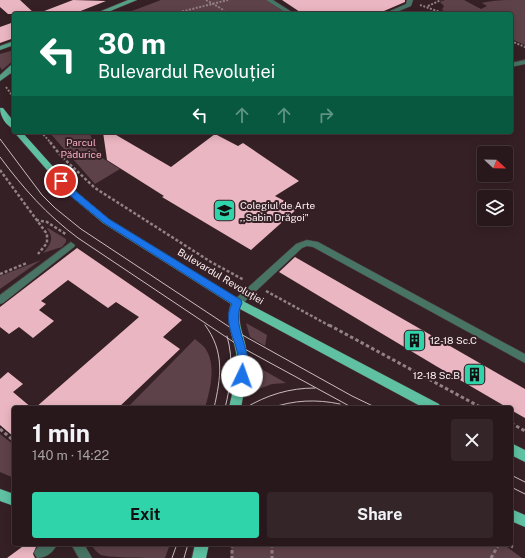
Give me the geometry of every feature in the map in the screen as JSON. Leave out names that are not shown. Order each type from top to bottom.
[{"type":"main road","points":[[102,12],[134,0]]},
{"type":"main road","points":[[0,48],[12,44]]},
{"type":"main road","points":[[0,79],[12,69]]},
{"type":"main road","points":[[0,110],[12,125]]},
{"type":"main road","name":"Bulevardul Revoluției","points":[[20,134],[70,191],[106,221],[237,303],[431,406]]},
{"type":"main road","points":[[235,406],[242,376],[243,357],[233,318],[237,303]]},
{"type":"main road","points":[[513,450],[525,456]]},
{"type":"main road","points":[[0,495],[12,499]]},
{"type":"main road","points":[[513,516],[525,521]]},
{"type":"main road","points":[[199,558],[202,546]]},
{"type":"lane","points":[[269,0],[289,12]]},
{"type":"lane","points":[[392,12],[410,2]]},
{"type":"lane","points":[[513,65],[525,62]]},
{"type":"lane","points":[[237,303],[298,246],[307,243],[315,244],[525,359]]},
{"type":"lane","points":[[0,300],[71,246]]},
{"type":"lane","points":[[40,553],[49,546]]},
{"type":"lane","points":[[78,546],[86,558]]},
{"type":"path","points":[[206,0],[222,9],[224,12]]},
{"type":"path","points":[[180,12],[228,0]]},
{"type":"path","points":[[427,6],[441,0]]},
{"type":"path","points":[[410,2],[427,6],[441,12]]},
{"type":"path","points":[[197,8],[199,12]]},
{"type":"path","points":[[513,43],[525,47]]},
{"type":"path","points":[[43,134],[61,156],[95,188],[211,262],[478,406]]},
{"type":"path","points":[[0,170],[47,234],[49,239],[47,244],[35,257]]},
{"type":"path","points":[[36,219],[47,222],[74,239],[71,246]]},
{"type":"path","points":[[0,274],[29,262]]},
{"type":"path","points":[[513,424],[525,431]]},
{"type":"path","points":[[0,429],[12,439]]},
{"type":"path","points":[[232,546],[232,558]]},
{"type":"path","points":[[272,546],[272,558]]},
{"type":"path","points":[[491,558],[498,546]]},
{"type":"green space","points":[[161,0],[267,0],[288,12],[129,12]]},
{"type":"green space","points":[[445,0],[464,0],[481,9],[487,6],[482,3],[486,2],[525,0],[525,45],[513,40],[513,12],[447,12],[442,10],[444,6],[440,2]]},
{"type":"green space","points":[[12,51],[12,62],[2,70],[0,67],[0,54]]},
{"type":"green space","name":"Parcul Pădurice","points":[[51,134],[90,134],[99,156],[120,169],[95,184]]},
{"type":"green space","points":[[48,228],[66,239],[66,242],[62,247],[43,253],[51,241],[51,235],[47,229]]},
{"type":"green space","points":[[41,260],[0,289],[0,276]]},
{"type":"green space","points":[[246,323],[267,335],[265,346],[250,337]]},
{"type":"green space","points":[[195,339],[205,348],[209,355],[212,370],[206,406],[129,406]]},
{"type":"green space","points":[[258,367],[286,383],[272,384],[256,390]]},
{"type":"green space","points":[[0,434],[12,443],[12,477],[0,472]]},
{"type":"green space","points":[[92,546],[169,546],[165,558],[106,556],[101,555]]},
{"type":"green space","points":[[232,546],[506,546],[522,558],[230,558]]},
{"type":"building","points":[[0,0],[20,0],[33,12],[12,12],[12,14],[8,14],[0,7]]},
{"type":"building","points":[[73,0],[106,1],[78,12],[42,12]]},
{"type":"building","points":[[282,0],[405,0],[405,2],[382,12],[300,12]]},
{"type":"building","points":[[12,23],[12,39],[0,43],[0,27]]},
{"type":"building","points":[[103,134],[114,134],[171,167],[215,134],[238,146],[243,143],[299,181],[275,196],[298,208],[251,250],[162,197],[164,196],[107,160]]},
{"type":"building","points":[[77,248],[182,320],[163,337],[180,349],[120,406],[37,406],[139,317],[116,302],[108,308],[68,280],[41,301],[46,304],[39,310],[54,321],[33,338],[19,327],[9,334],[0,327],[0,307]]},
{"type":"building","points":[[295,257],[525,389],[525,418],[513,411],[513,406],[505,406],[279,272]]},
{"type":"building","points":[[8,372],[23,384],[13,392],[30,406],[12,406],[12,435],[0,425],[0,379]]},
{"type":"building","points":[[23,546],[36,547],[33,554],[35,558],[7,558]]},
{"type":"tram line","points":[[0,139],[42,195],[55,208],[81,229],[237,332],[373,406]]},
{"type":"tram line","points":[[0,157],[36,200],[56,220],[78,238],[227,338]]},
{"type":"tram line","points":[[205,325],[216,345],[220,365],[220,375],[214,406]]},
{"type":"tram line","points":[[225,406],[231,372],[227,338]]},
{"type":"tram line","points":[[227,338],[241,347],[349,406]]},
{"type":"tram line","points":[[249,406],[278,393],[296,389],[315,388]]},
{"type":"tram line","points":[[277,406],[305,401],[322,401],[340,404]]},
{"type":"tram line","points":[[513,476],[525,482]]},
{"type":"tram line","points":[[513,488],[525,494]]},
{"type":"tram line","points":[[172,558],[176,546]]},
{"type":"tram line","points":[[184,558],[187,546]]},
{"type":"place","name":"Colegiul de Arte ,,Sabin Drăgoi\"","points":[[224,211]]},
{"type":"place","name":"12-18 Sc.C","points":[[415,340]]},
{"type":"place","name":"12-18 Sc.B","points":[[475,375]]},
{"type":"route","points":[[61,181],[70,191],[106,221],[237,303],[233,318],[243,357],[242,376]]}]
